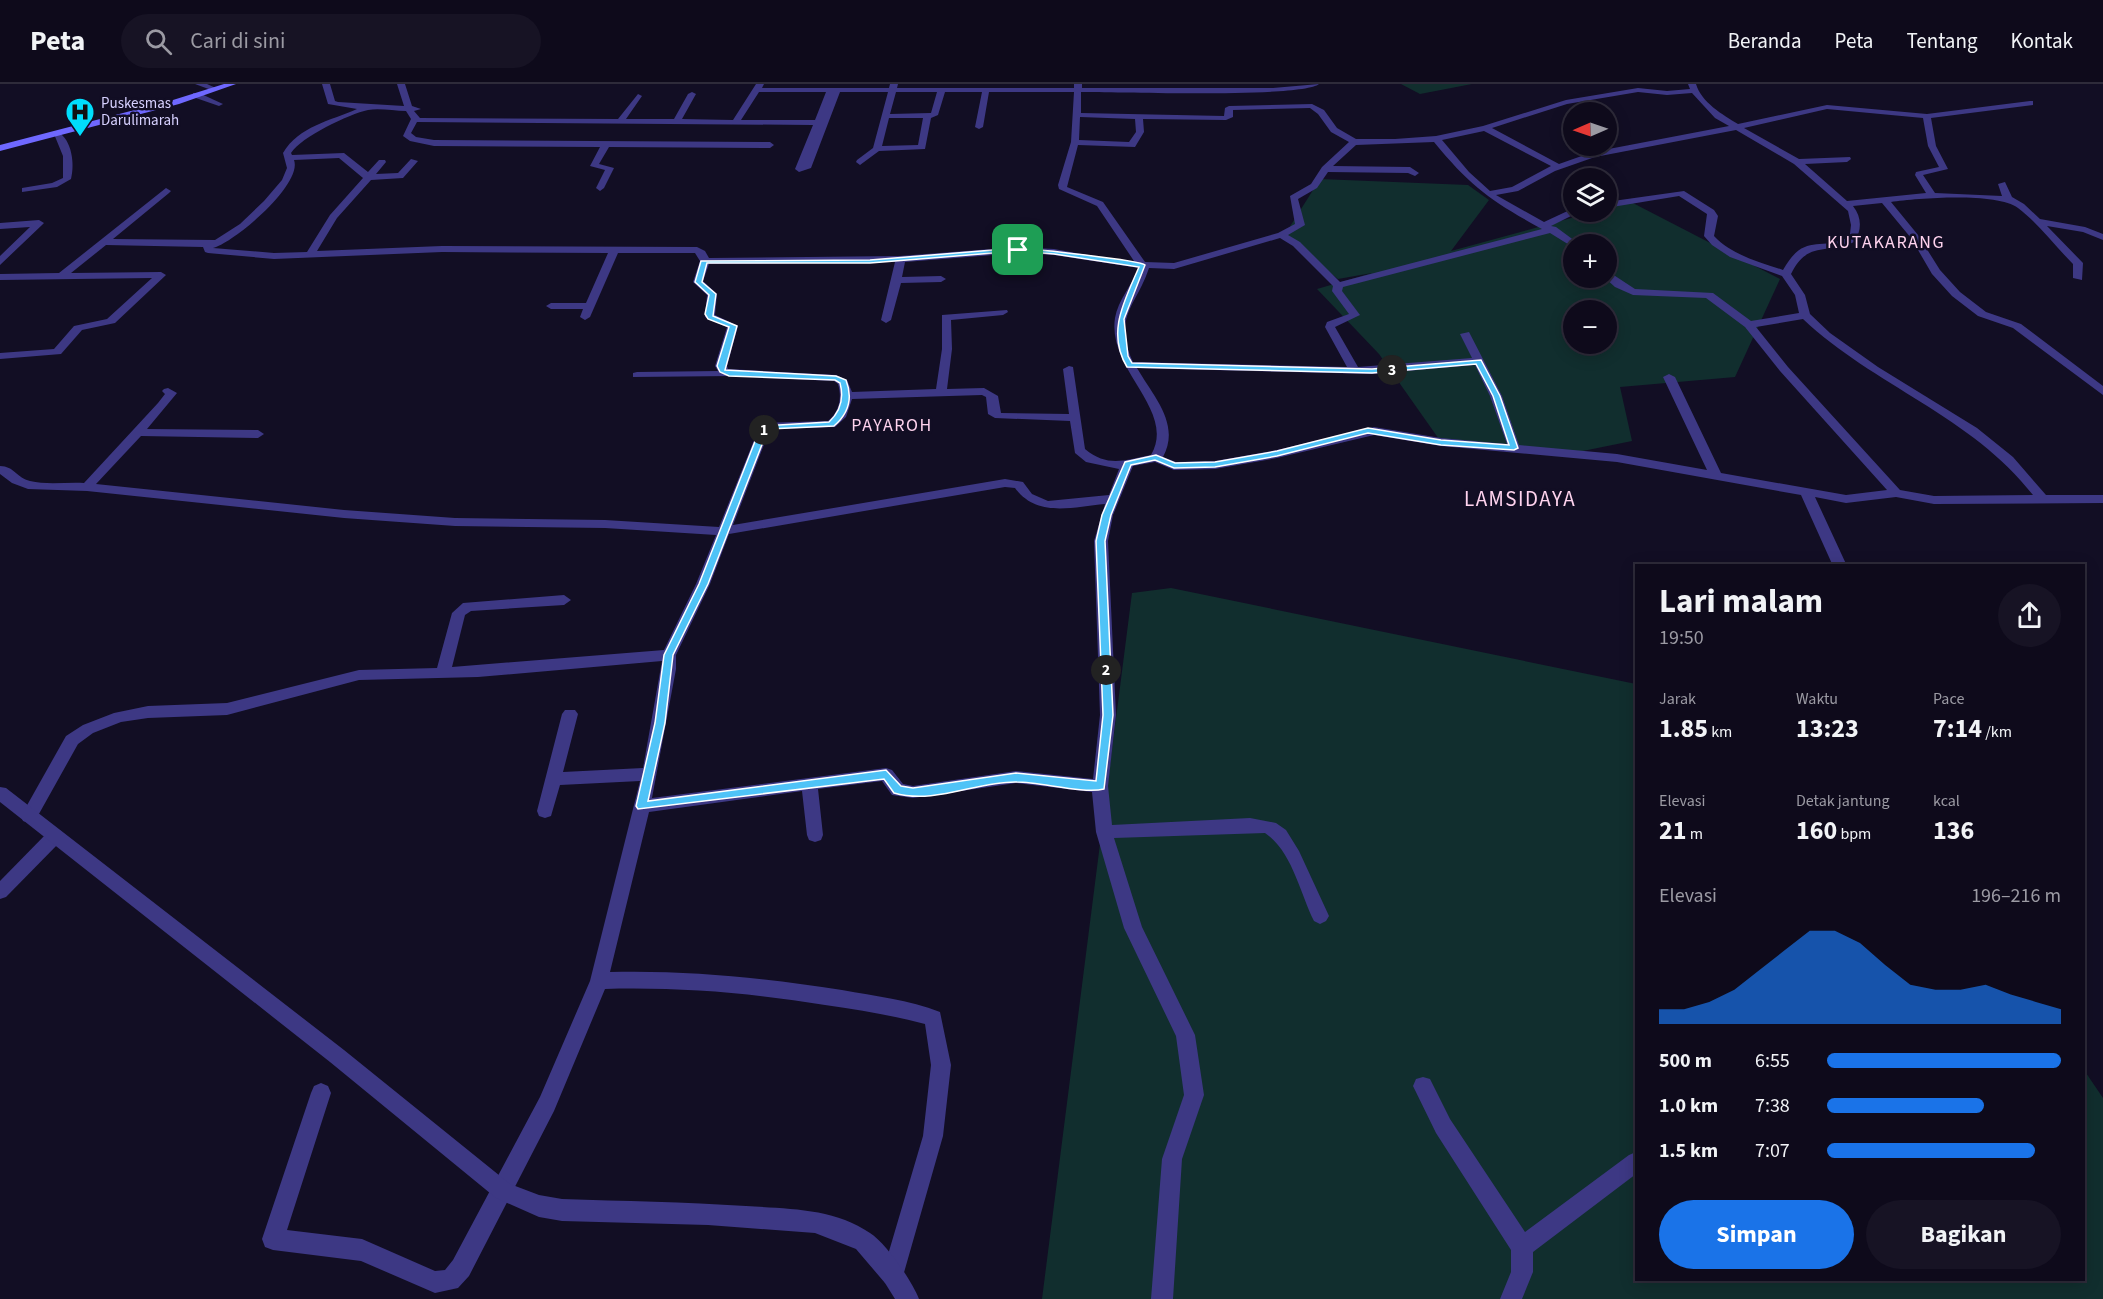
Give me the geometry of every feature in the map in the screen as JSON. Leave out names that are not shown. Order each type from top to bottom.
[{"type":"main road","points":[[0,148],[58,134],[232,84]]},
{"type":"street","points":[[199,84],[214,89]]},
{"type":"street","points":[[326,84],[332,102],[366,108],[420,109]]},
{"type":"street","points":[[401,84],[409,110],[415,119]]},
{"type":"street","points":[[411,84],[422,115],[428,117],[575,129],[606,144],[770,146]]},
{"type":"street","points":[[741,121],[760,89],[942,91],[965,89],[986,92],[1011,89],[1200,89],[1263,92],[1310,87],[1315,84]]},
{"type":"street","points":[[1078,113],[1139,118],[1226,118],[1230,115],[1229,108],[1263,92],[1312,106],[1321,112],[1334,130],[1354,142],[1436,139],[1485,128],[1566,102],[1638,90],[1667,93],[1693,88],[1718,116],[1797,162],[1847,204],[1855,218],[1851,238],[1846,244],[1805,249],[1791,262],[1786,274]]},
{"type":"street","points":[[860,162],[877,149],[894,89]]},
{"type":"street","points":[[1078,113],[1083,112],[1081,89]]},
{"type":"street","points":[[821,121],[807,168],[799,169],[833,91]]},
{"type":"street","points":[[888,116],[934,115],[942,91]]},
{"type":"street","points":[[980,127],[986,92]]},
{"type":"street","points":[[678,119],[692,93]]},
{"type":"street","points":[[196,95],[219,104]]},
{"type":"street","points":[[622,118],[638,96]]},
{"type":"street","points":[[1488,194],[1515,189],[1558,167],[1612,151],[1670,142],[1827,107],[1927,116],[2030,102]]},
{"type":"street","points":[[366,108],[296,138],[290,144],[287,153],[292,163],[291,170],[276,194],[216,244],[208,246],[208,250],[274,256],[431,249],[697,250],[702,253],[705,261],[698,282],[712,294],[710,317],[733,326],[721,366],[722,371],[729,374]]},
{"type":"street","points":[[1078,113],[1075,142],[1069,155],[1062,185],[1064,189],[1100,204],[1144,270],[1120,319],[1125,356],[1154,402],[1164,435],[1164,448],[1156,458]]},
{"type":"street","points":[[877,149],[922,147],[927,116]]},
{"type":"street","points":[[1927,116],[1932,146],[1944,169],[1920,172],[1919,175],[1932,196]]},
{"type":"street","points":[[415,119],[575,129],[622,118],[821,121]]},
{"type":"street","points":[[1075,142],[1132,145],[1140,132],[1139,118]]},
{"type":"street","points":[[415,119],[406,130],[406,134],[422,142],[575,129],[741,121]]},
{"type":"street","points":[[1485,128],[1558,167]]},
{"type":"street","points":[[25,190],[54,185],[67,179],[69,158],[58,134]]},
{"type":"street","points":[[1436,139],[1472,180],[1488,194],[1563,237]]},
{"type":"street","points":[[705,261],[900,259],[1018,250],[1054,252],[1114,263],[1139,263],[1157,267],[1185,264],[1231,248],[1292,232],[1299,225],[1293,198],[1314,186],[1325,169],[1354,142]]},
{"type":"street","points":[[600,188],[610,168],[594,166],[606,144]]},
{"type":"street","points":[[288,158],[341,155],[368,177],[400,176],[414,161]]},
{"type":"street","points":[[1797,162],[1847,159]]},
{"type":"street","points":[[310,255],[333,217],[382,162]]},
{"type":"street","points":[[1325,169],[1410,170],[1415,173]]},
{"type":"street","points":[[2002,184],[2008,200]]},
{"type":"street","points":[[63,275],[166,191]]},
{"type":"street","points":[[1617,202],[1681,193],[1711,212],[1713,216],[1709,236],[1714,243],[1728,251],[1786,274],[1800,296],[1805,315],[1832,341],[1994,446],[2018,468],[2042,499]]},
{"type":"street","points":[[1847,204],[1932,196],[2008,200],[2021,206],[2078,263],[2080,267],[2078,278]]},
{"type":"street","points":[[1885,200],[1915,237],[1936,272],[1965,302],[1982,314],[2017,326],[2103,392]]},
{"type":"street","points":[[1338,285],[1430,263],[1549,227],[1563,218]]},
{"type":"street","points":[[2038,222],[2085,230],[2103,237]]},
{"type":"street","points":[[0,226],[39,223],[0,262]]},
{"type":"street","points":[[1281,235],[1299,246],[1314,265],[1338,285]]},
{"type":"street","points":[[102,242],[216,244]]},
{"type":"street","points":[[585,317],[614,250]]},
{"type":"street","points":[[886,320],[900,259]]},
{"type":"street","points":[[0,277],[161,275],[111,321],[78,328],[57,352],[0,356]]},
{"type":"street","points":[[897,280],[941,279]]},
{"type":"street","points":[[1617,283],[1633,292],[1709,295],[1749,325],[1784,369],[1896,493]]},
{"type":"street","points":[[1338,285],[1337,291],[1354,315],[1331,324],[1330,327],[1355,371]]},
{"type":"street","points":[[551,306],[590,306]]},
{"type":"street","points":[[941,392],[947,348],[946,317],[1003,312]]},
{"type":"street","points":[[1749,325],[1805,315]]},
{"type":"street","points":[[1464,334],[1496,396],[1514,448]]},
{"type":"street","points":[[1130,365],[1355,371],[1478,362]]},
{"type":"street","points":[[1069,369],[1079,450],[1090,459],[1126,467],[1128,463],[1156,458],[1174,466],[1215,465],[1277,454],[1368,431],[1441,442],[1617,458],[1807,494],[1846,499],[1896,493],[1934,500],[2103,499]]},
{"type":"street","points":[[321,1092],[273,1239],[362,1250],[435,1282],[445,1281],[461,1268],[503,1191],[547,1104],[599,981],[650,774],[667,680],[669,655],[703,584],[765,426],[831,424],[840,417],[847,396],[843,382],[836,378],[729,374],[637,375]]},
{"type":"street","points":[[1669,377],[1716,476]]},
{"type":"street","points":[[87,487],[162,405],[171,393],[168,391]]},
{"type":"street","points":[[847,396],[941,392],[989,393],[994,414],[999,416],[1075,418]]},
{"type":"street","points":[[137,432],[258,434]]},
{"type":"street","points":[[1128,463],[1112,499],[1101,541],[1108,715],[1100,786],[1104,832],[1133,928],[1185,1035],[1190,1054],[1194,1095],[1172,1159],[1162,1299]]},
{"type":"street","points":[[0,470],[6,470],[16,480],[28,485],[87,487],[344,514],[444,522],[605,524],[722,531],[1005,483],[1019,485],[1028,497],[1047,505],[1112,499]]},
{"type":"street","points":[[1807,494],[1839,564]]},
{"type":"street","points":[[443,674],[459,613],[468,606],[564,600]]},
{"type":"street","points":[[29,816],[72,740],[88,729],[119,717],[148,712],[227,709],[358,675],[443,674],[669,655]]},
{"type":"street","points":[[545,811],[570,714]]},
{"type":"street","points":[[554,779],[650,774]]},
{"type":"street","points":[[642,806],[810,786],[886,774],[898,790],[913,792],[955,788],[1016,777],[1100,786]]},
{"type":"street","points":[[810,786],[816,835]]},
{"type":"street","points":[[0,793],[337,1056],[503,1191],[539,1206],[562,1210],[708,1214],[815,1222],[839,1228],[864,1241],[912,1297]]},
{"type":"street","points":[[1104,832],[1250,825],[1262,825],[1275,829],[1286,843],[1320,915]]},
{"type":"street","points":[[0,892],[55,836]]},
{"type":"street","points":[[599,981],[702,980],[772,987],[891,1005],[933,1018],[941,1065],[933,1136],[893,1275]]},
{"type":"street","points":[[1423,1086],[1443,1126],[1522,1247],[1522,1272],[1511,1299]]},
{"type":"street","points":[[1522,1247],[1635,1163]]},
{"type":"green space","points":[[1401,84],[1472,84],[1420,94]]},
{"type":"green space","points":[[1320,179],[1468,185],[1489,200],[1451,251],[1563,220],[1617,222],[1617,205],[1629,201],[1780,279],[1735,377],[1620,387],[1632,441],[1568,454],[1441,442],[1379,354],[1317,289],[1372,273],[1338,279],[1284,236]]},
{"type":"green space","points":[[1171,588],[1635,684],[1635,1281],[2085,1281],[2085,1071],[2103,1098],[2103,1299],[1042,1299],[1132,593]]},
{"type":"place","name":"Puskesmas Darulimarah","points":[[80,138]]},
{"type":"district","name":"KUTAKARANG","points":[[1886,242]]},
{"type":"district","name":"PAYAROH","points":[[892,425]]},
{"type":"district","name":"LAMSIDAYA","points":[[1520,499]]},
{"type":"route","points":[[1018,250],[1054,252],[1114,263],[1139,263],[1144,268],[1120,319],[1125,356],[1130,365],[1258,370],[1372,371],[1478,362],[1496,396],[1514,448],[1441,442],[1382,431],[1368,431],[1277,454],[1215,465],[1174,466],[1156,458],[1128,463],[1112,499],[1101,541],[1108,715],[1100,786],[1016,777],[955,788],[913,792],[898,790],[886,774],[810,786],[642,806],[660,723],[669,669],[669,655],[703,584],[765,426],[826,426],[840,417],[847,396],[843,382],[836,378],[729,374],[722,371],[721,366],[733,326],[710,317],[712,294],[698,282],[705,261],[870,261],[1018,250]]}]
